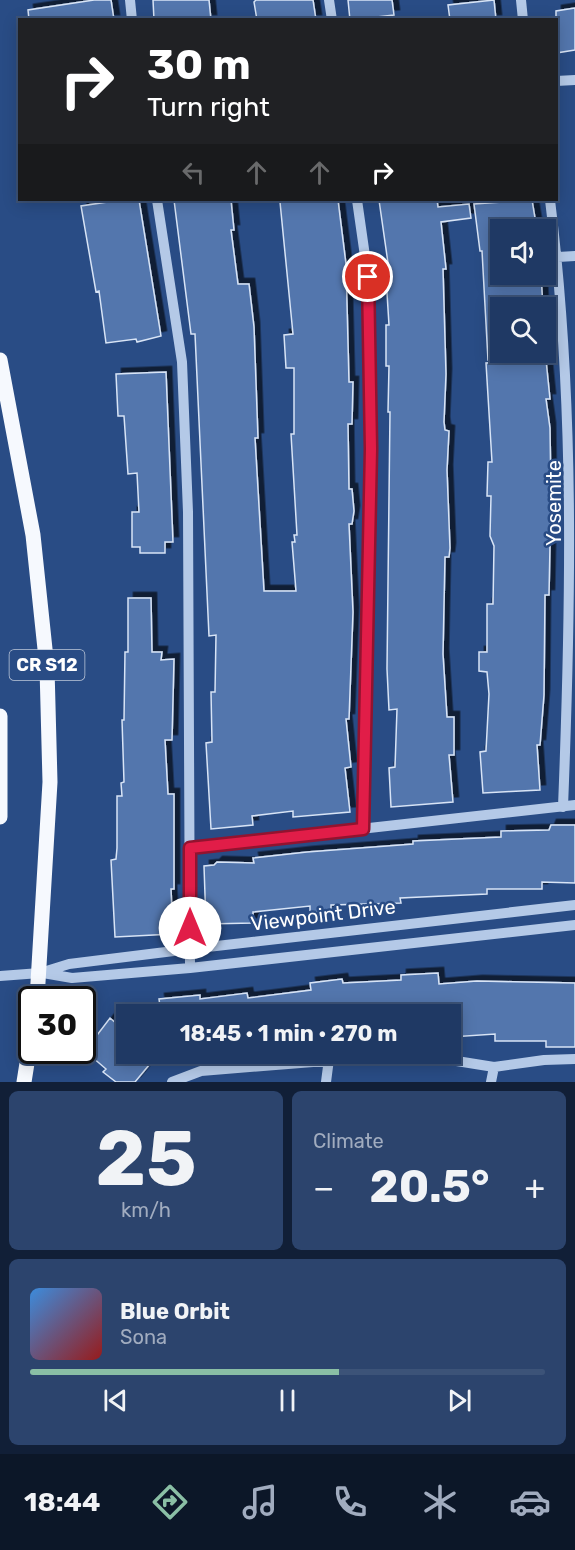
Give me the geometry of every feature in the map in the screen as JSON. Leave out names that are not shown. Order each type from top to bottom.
[{"type":"main road","name":"CR S12","points":[[0,360],[33,535],[47,668],[50,782],[38,986]]},
{"type":"main road","points":[[0,716],[0,817]]},
{"type":"main road","points":[[24,1082],[27,1064]]},
{"type":"street","points":[[130,0],[132,18]]},
{"type":"street","points":[[329,0],[332,18]]},
{"type":"street","points":[[521,0],[523,18]]},
{"type":"street","points":[[558,81],[575,80]]},
{"type":"street","points":[[157,201],[182,362],[188,512],[190,968]]},
{"type":"street","points":[[357,201],[368,277],[371,449],[363,829]]},
{"type":"street","name":"Yosemite","points":[[550,201],[558,258],[574,445],[573,627],[563,807]]},
{"type":"street","points":[[558,258],[575,256]]},
{"type":"street","points":[[190,848],[575,806]]},
{"type":"street","name":"Viewpoint Drive","points":[[0,976],[40,973],[69,964],[190,949],[575,905]]},
{"type":"street","name":"Viewpoint Drive","points":[[40,973],[72,978],[190,968],[575,925]]},
{"type":"street","points":[[461,1062],[494,1067],[575,1059]]},
{"type":"street","points":[[172,1082],[201,1071],[276,1064]]},
{"type":"street","points":[[326,1082],[328,1064]]},
{"type":"street","points":[[491,1082],[494,1067]]},
{"type":"building","points":[[94,0],[111,0],[114,18],[29,18],[28,10]]},
{"type":"building","points":[[153,0],[209,0],[211,18],[154,18]]},
{"type":"building","points":[[256,0],[313,0],[316,18],[257,18],[254,2]]},
{"type":"building","points":[[348,0],[392,0],[394,15],[350,18]]},
{"type":"building","points":[[494,0],[496,18],[450,18],[448,5]]},
{"type":"building","points":[[575,8],[575,50],[558,53],[556,11]]},
{"type":"building","points":[[114,201],[139,201],[161,336],[137,342],[136,339],[106,343],[99,291],[96,292],[81,206]]},
{"type":"building","points":[[174,201],[231,201],[234,230],[231,230],[238,284],[249,284],[254,327],[258,438],[255,438],[264,591],[296,591],[292,542],[295,542],[294,535],[297,535],[291,434],[294,434],[294,368],[286,368],[284,335],[293,334],[280,202],[338,201],[346,264],[349,382],[353,382],[352,424],[348,424],[349,489],[352,489],[354,511],[352,524],[349,524],[353,612],[349,719],[346,719],[351,767],[345,768],[350,812],[293,817],[293,811],[252,816],[253,825],[211,829],[206,743],[212,742],[211,692],[215,692],[216,635],[209,636],[195,334],[191,334]]},
{"type":"building","points":[[379,201],[437,201],[438,207],[469,204],[471,218],[441,222],[446,269],[443,269],[446,374],[444,422],[445,430],[449,431],[447,470],[450,548],[449,557],[445,557],[443,654],[447,717],[454,717],[454,755],[449,755],[453,802],[391,807],[389,768],[395,767],[397,709],[389,710],[387,669],[390,412],[388,412],[389,366],[386,366],[386,325],[389,325],[386,277],[390,277]]},
{"type":"building","points":[[532,201],[535,219],[490,219],[490,285],[542,285],[542,297],[490,297],[490,360],[488,360],[482,251],[480,251],[474,204]]},
{"type":"building","points":[[486,363],[546,363],[550,399],[546,399],[550,428],[551,496],[549,595],[545,595],[544,695],[540,745],[537,745],[540,790],[483,793],[480,752],[486,751],[489,694],[487,672],[479,671],[479,652],[487,652],[487,604],[493,604],[494,546],[490,536],[491,496],[487,496],[488,462],[492,462]]},
{"type":"building","points":[[166,372],[173,542],[165,542],[165,553],[140,553],[140,547],[132,547],[132,512],[139,512],[137,473],[128,474],[124,416],[118,416],[116,374]]},
{"type":"building","points":[[128,598],[151,598],[152,652],[162,652],[161,660],[174,659],[172,740],[165,740],[168,794],[174,794],[174,889],[171,889],[173,934],[115,937],[111,860],[116,859],[117,796],[122,796],[121,783],[124,782],[122,720],[124,720],[125,652],[128,652]]},
{"type":"building","points":[[551,825],[575,825],[575,883],[542,882],[542,889],[487,889],[487,894],[400,898],[401,903],[331,905],[331,911],[310,912],[310,906],[253,912],[253,923],[206,924],[204,866],[214,865],[217,862],[254,863],[253,858],[307,852],[413,844],[413,841],[501,837],[501,831],[549,830]]},
{"type":"building","points":[[438,973],[439,984],[477,981],[575,983],[575,1047],[546,1047],[546,1041],[495,1041],[495,1034],[461,1036],[461,1004],[160,1004],[159,999],[200,995],[200,999],[247,993],[248,998],[311,990],[310,983],[342,979],[343,983],[401,980],[401,975]]},
{"type":"building","points":[[110,1018],[116,1023],[116,1064],[150,1064],[135,1082],[116,1082],[103,1072],[106,1069],[96,1060],[96,1036]]},
{"type":"route","points":[[190,928],[190,848],[363,829],[371,449],[368,277]]}]
